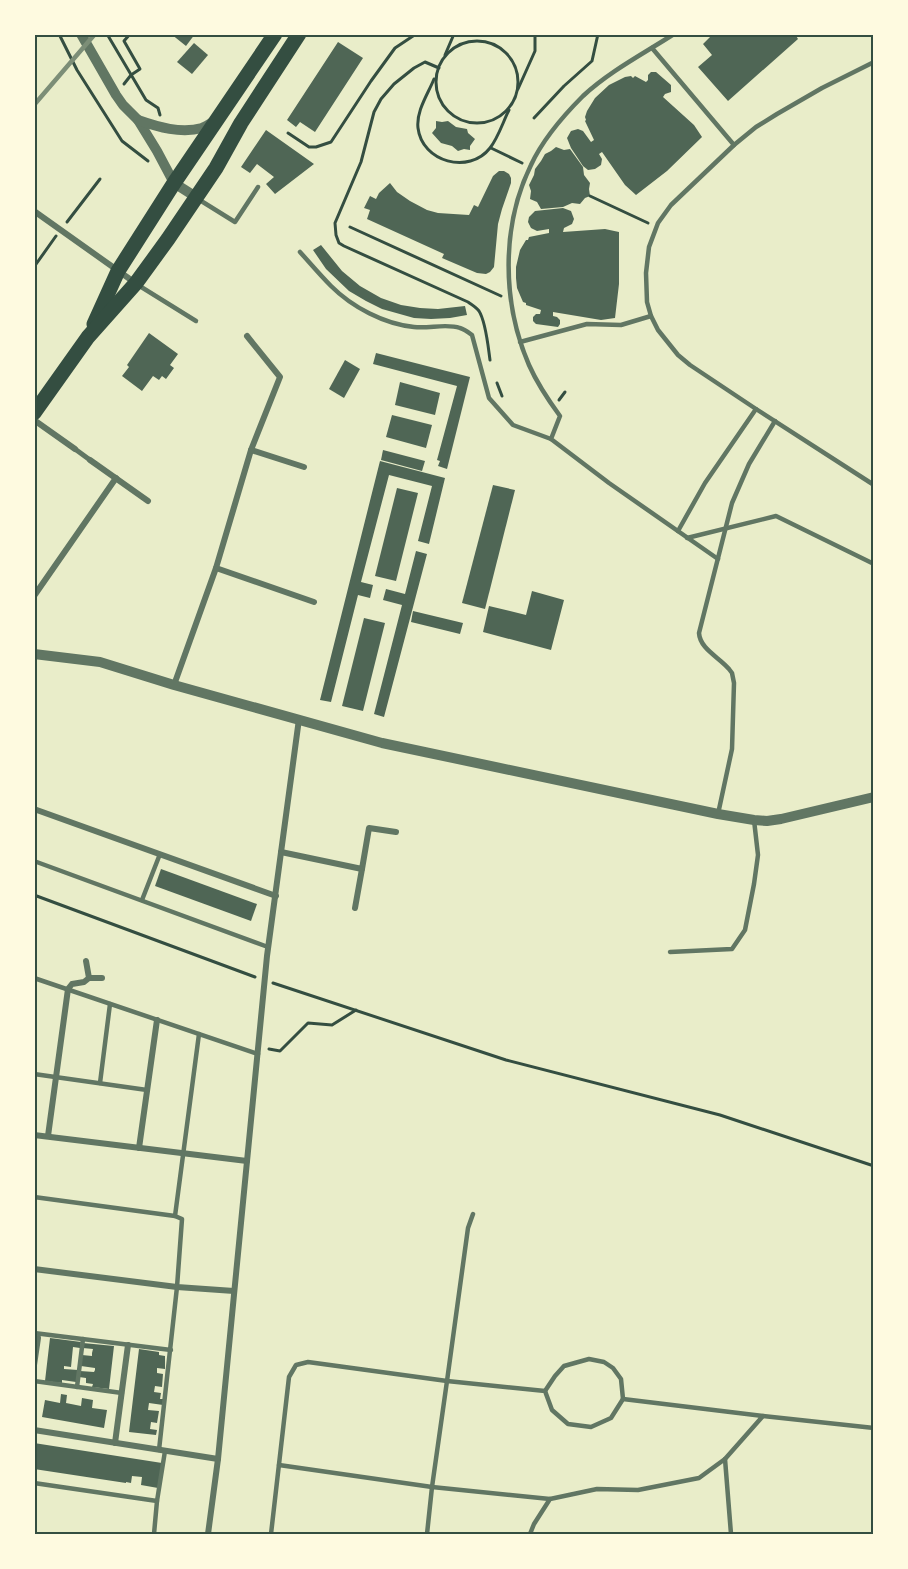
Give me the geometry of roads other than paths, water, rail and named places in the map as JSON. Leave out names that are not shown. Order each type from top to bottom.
[{"type":"highway","points":[[88,338],[118,271],[174,183],[275,34]]},
{"type":"highway","points":[[36,405],[88,338],[136,283],[168,240],[216,168],[241,123],[299,34]]},
{"type":"street","points":[[81,34],[123,105],[138,120],[174,183],[196,197]]},
{"type":"street","points":[[138,120],[164,129],[202,128],[218,119]]},
{"type":"street","points":[[34,211],[136,283]]},
{"type":"street","points":[[174,685],[216,568],[251,450],[280,377],[248,336]]},
{"type":"street","points":[[34,420],[148,501]]},
{"type":"street","points":[[251,450],[304,466]]},
{"type":"street","points":[[34,596],[116,478]]},
{"type":"street","points":[[216,568],[314,602]]},
{"type":"street","points":[[34,654],[100,662],[382,743],[718,814],[767,821],[873,796]]},
{"type":"street","points":[[208,1534],[218,1459],[268,947],[299,718]]},
{"type":"street","points":[[34,809],[276,896]]},
{"type":"street","points":[[355,908],[369,828],[396,832]]},
{"type":"street","points":[[282,852],[362,869]]},
{"type":"street","points":[[86,961],[89,978]]},
{"type":"street","points":[[48,1136],[68,989],[72,984],[84,982],[89,978],[102,978]]},
{"type":"street","points":[[139,1148],[157,1020]]},
{"type":"street","points":[[34,1135],[247,1161]]},
{"type":"street","points":[[34,1269],[177,1287],[234,1291]]},
{"type":"street","points":[[34,1365],[36,1335]]},
{"type":"street","points":[[115,1443],[128,1345]]},
{"type":"street","points":[[34,1430],[218,1459]]},
{"type":"lane","points":[[551,439],[560,416],[529,367],[520,342],[511,301],[509,256],[514,216],[522,187],[538,152],[583,97],[600,81],[674,34]]},
{"type":"lane","points":[[652,48],[734,146]]},
{"type":"lane","points":[[873,62],[777,114],[756,127],[734,146],[671,205],[656,227],[649,247],[646,273],[647,302],[651,316],[658,330],[678,355],[873,485]]},
{"type":"lane","points":[[196,197],[235,222],[258,187]]},
{"type":"lane","points":[[300,252],[333,288],[372,314],[411,327],[462,328],[472,335],[489,398],[513,425],[551,439],[718,559]]},
{"type":"lane","points":[[136,283],[196,321]]},
{"type":"lane","points":[[520,342],[587,324],[621,326],[651,316]]},
{"type":"lane","points":[[678,531],[705,483],[756,409]]},
{"type":"lane","points":[[718,814],[732,749],[734,683],[729,669],[699,640],[699,633],[732,503],[742,478],[775,421]]},
{"type":"lane","points":[[687,538],[776,516],[873,564]]},
{"type":"lane","points":[[670,952],[732,949],[745,930],[758,855],[754,820]]},
{"type":"lane","points":[[142,900],[159,854]]},
{"type":"lane","points":[[34,861],[268,947]]},
{"type":"lane","points":[[34,978],[199,1034],[259,1051]]},
{"type":"lane","points":[[100,1083],[110,1004]]},
{"type":"lane","points":[[175,1216],[199,1034]]},
{"type":"lane","points":[[34,1074],[147,1090]]},
{"type":"lane","points":[[34,1197],[175,1216],[182,1219],[154,1534]]},
{"type":"lane","points":[[427,1534],[468,1228],[473,1214]]},
{"type":"lane","points":[[36,1335],[171,1350]]},
{"type":"lane","points":[[77,1387],[83,1339]]},
{"type":"lane","points":[[589,1359],[604,1362],[613,1368],[621,1379],[623,1399],[611,1418],[591,1427],[568,1424],[552,1410],[545,1391],[564,1366],[589,1359]]},
{"type":"lane","points":[[271,1534],[289,1377],[296,1365],[308,1362],[447,1381],[545,1391]]},
{"type":"lane","points":[[34,1381],[122,1393]]},
{"type":"lane","points":[[623,1399],[873,1428]]},
{"type":"lane","points":[[279,1465],[432,1487],[550,1499],[597,1490],[638,1490],[699,1478],[725,1459],[763,1416]]},
{"type":"lane","points":[[725,1459],[731,1534]]},
{"type":"lane","points":[[34,1483],[157,1501]]},
{"type":"lane","points":[[530,1534],[550,1499]]},
{"type":"railway","points":[[34,105],[95,34]]}]
